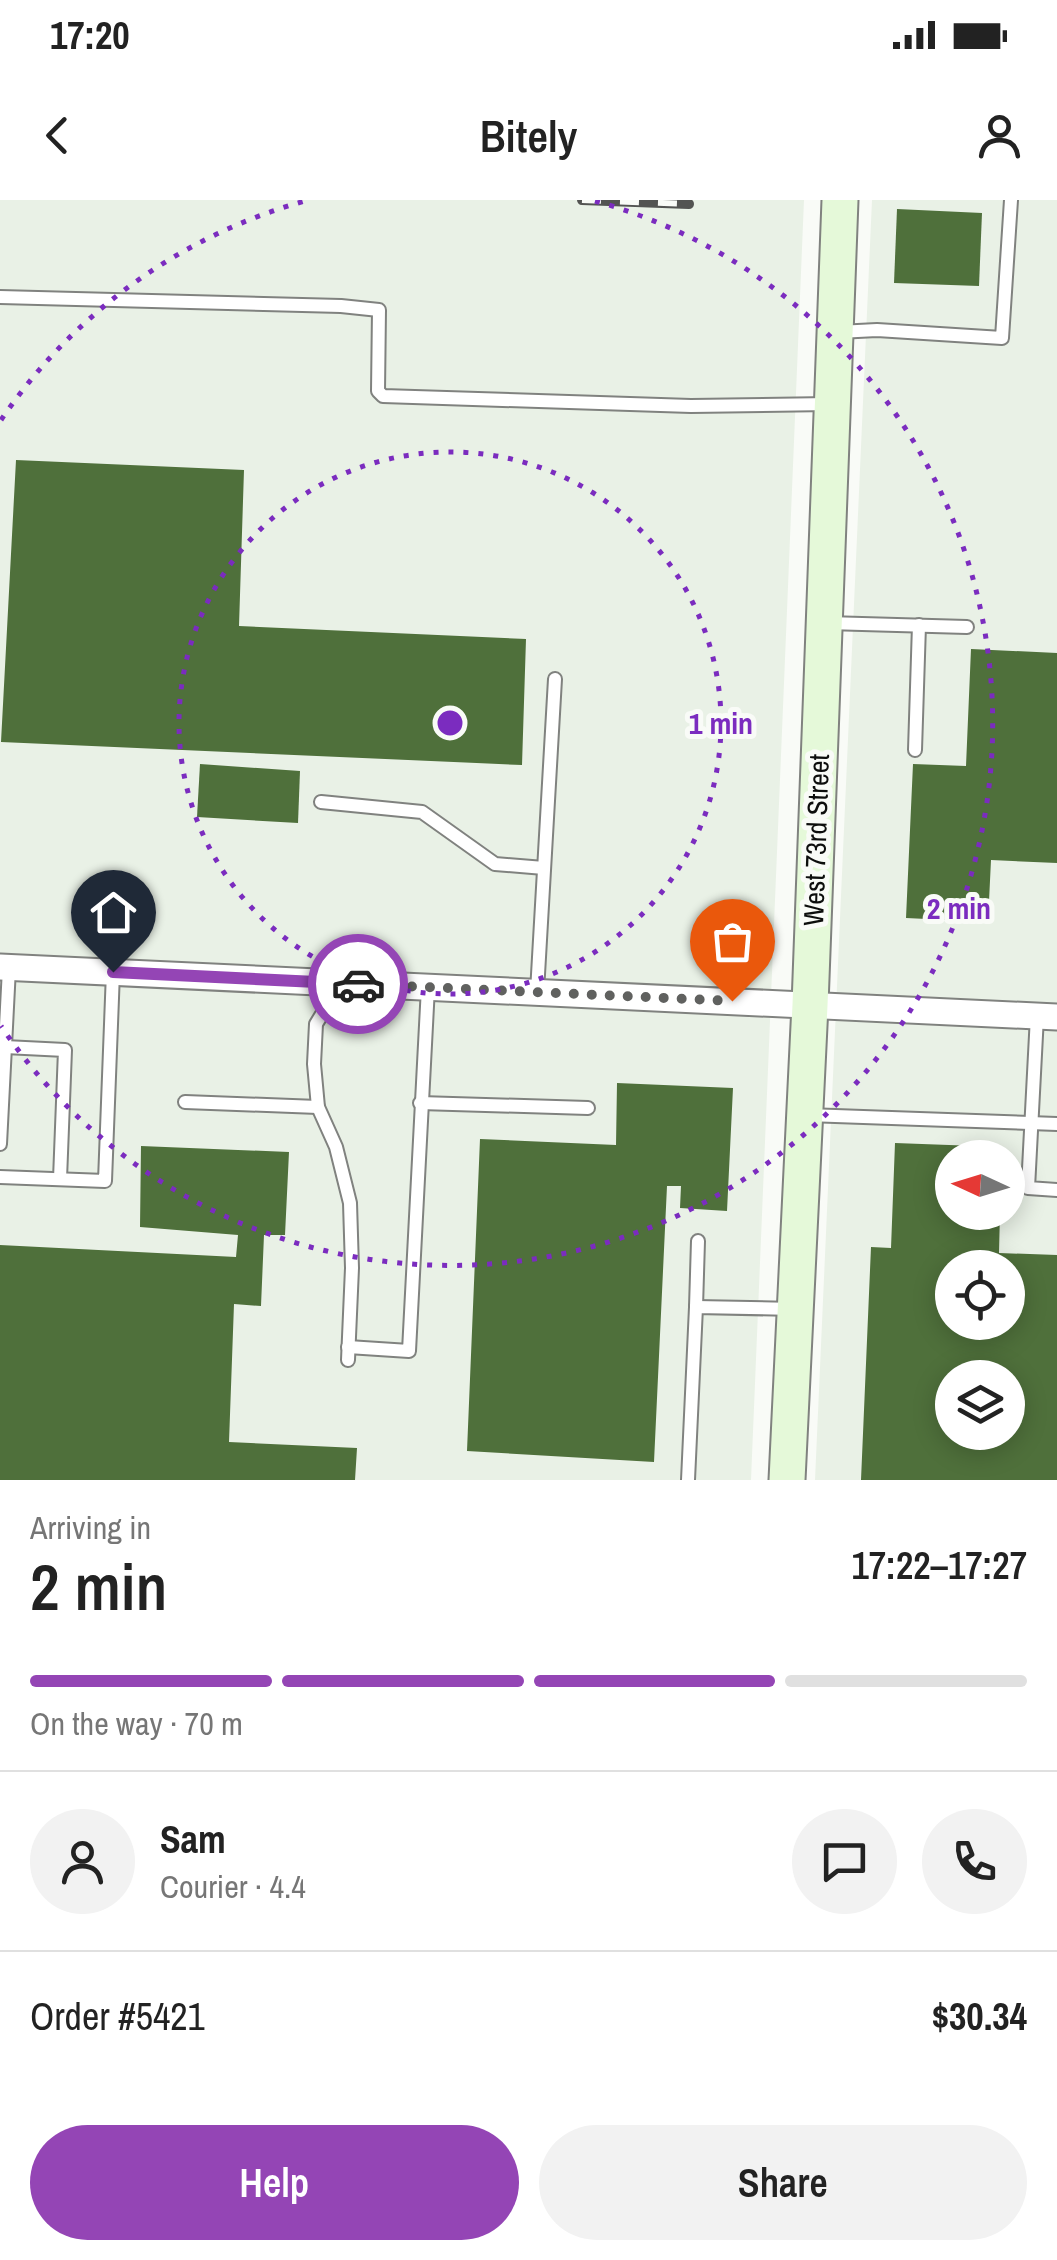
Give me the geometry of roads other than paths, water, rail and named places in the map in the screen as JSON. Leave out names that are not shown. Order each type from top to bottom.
[{"type":"street","name":"West 73rd Street","points":[[787,1480],[810,1004],[840,200]]},
{"type":"street","points":[[5,968],[1047,1016]]},
{"type":"lane","points":[[835,332],[877,330],[1002,338],[1012,200]]},
{"type":"lane","points":[[0,296],[379,310],[378,392],[382,396],[691,406],[832,404]]},
{"type":"lane","points":[[824,622],[967,626]]},
{"type":"lane","points":[[914,750],[919,625]]},
{"type":"lane","points":[[537,992],[555,678]]},
{"type":"lane","points":[[320,802],[422,812],[496,864],[544,868]]},
{"type":"lane","points":[[0,1144],[5,968]]},
{"type":"lane","points":[[0,1177],[105,1182],[113,972]]},
{"type":"lane","points":[[341,983],[316,1024],[314,1064],[318,1107],[336,1147],[350,1202],[348,1354],[408,1351],[428,987]]},
{"type":"lane","points":[[1047,1016],[1032,1123],[1028,1188],[1057,1190]]},
{"type":"lane","points":[[5,1047],[65,1050],[60,1180]]},
{"type":"lane","points":[[185,1102],[318,1107]]},
{"type":"lane","points":[[420,1103],[588,1108]]},
{"type":"lane","points":[[805,1114],[1057,1124]]},
{"type":"lane","points":[[688,1480],[698,1241]]},
{"type":"lane","points":[[696,1307],[796,1310]]},
{"type":"railway","points":[[582,200],[689,204]]}]
